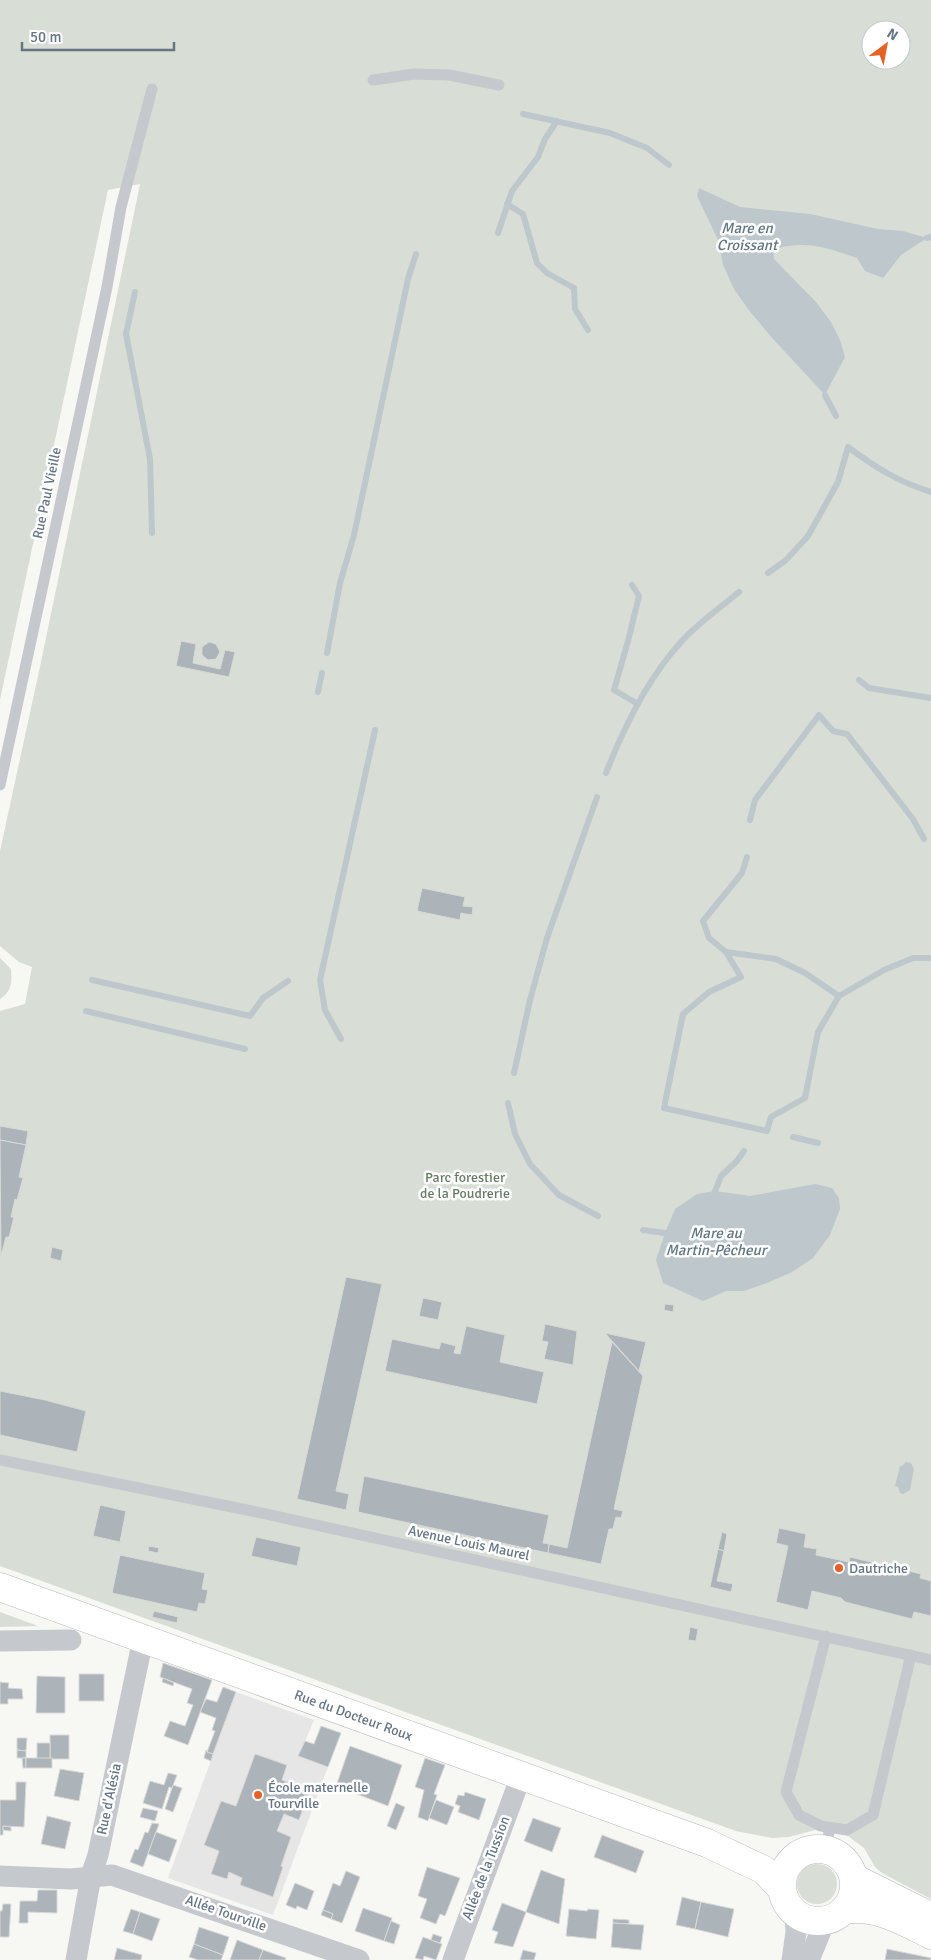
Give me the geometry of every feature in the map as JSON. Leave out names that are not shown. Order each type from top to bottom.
[{"type":"main road","name":"Rue du Docteur Roux","points":[[0,1586],[707,1843],[764,1870],[782,1888]]},
{"type":"main road","points":[[835,1916],[850,1902],[854,1878],[846,1862],[836,1854],[828,1839],[796,1857],[787,1866],[782,1888],[788,1906],[795,1913],[809,1920],[835,1916],[858,1908],[874,1910],[931,1935]]},
{"type":"main road","name":"Rue du Docteur Roux","points":[[707,1843],[796,1857]]},
{"type":"main road","points":[[854,1878],[902,1901],[931,1919]]},
{"type":"street","name":"Rue d'Alésia","points":[[76,1960],[91,1876],[98,1855],[143,1638]]},
{"type":"street","points":[[0,1641],[71,1640]]},
{"type":"street","name":"Allée de la Tussion","points":[[453,1960],[521,1776]]},
{"type":"street","name":"Allée Tourville","points":[[0,1876],[71,1879],[112,1875],[128,1878],[359,1960]]},
{"type":"street","points":[[792,1960],[796,1932],[795,1913]]},
{"type":"street","points":[[809,1960],[835,1916]]},
{"type":"lane","points":[[373,80],[414,74],[449,75],[499,85]]},
{"type":"lane","name":"Rue Paul Vieille","points":[[0,785],[107,287],[121,207],[152,89]]},
{"type":"lane","name":"Avenue Louis Maurel","points":[[0,1460],[252,1511],[931,1660]]},
{"type":"lane","points":[[826,1636],[786,1792],[799,1815],[821,1826],[828,1839],[873,1814],[911,1655]]},
{"type":"shaded area","name":"École maternelle Tourville","points":[[236,1692],[314,1720],[299,1756],[328,1767],[273,1915],[168,1878]]},
{"type":"green space","name":"Parc forestier de la Poudrerie","points":[[0,0],[931,0],[931,1899],[882,1873],[875,1867],[864,1848],[848,1836],[840,1833],[815,1830],[789,1837],[772,1838],[736,1831],[0,1566],[0,1011],[25,1004],[32,967],[19,962],[0,946],[0,851],[140,184],[108,190],[0,700]]},
{"type":"green space","points":[[0,958],[11,969],[11,978],[7,993],[0,999]]},
{"type":"green space","points":[[0,1612],[38,1626],[0,1627]]},
{"type":"green space","points":[[817,1864],[831,1870],[837,1884],[831,1898],[817,1904],[803,1898],[797,1884],[803,1870]]},
{"type":"water","name":"Mare en Croissant","points":[[699,188],[740,207],[810,214],[878,229],[903,231],[927,238],[901,255],[883,278],[865,271],[857,258],[826,248],[796,245],[773,249],[774,259],[816,302],[831,322],[840,340],[845,357],[825,395],[773,339],[734,289],[723,265],[719,242],[697,196]]},
{"type":"water","name":"Mare au Martin-Pêcheur","points":[[815,1184],[832,1188],[839,1198],[840,1209],[830,1235],[813,1258],[792,1272],[744,1291],[726,1291],[703,1301],[663,1283],[656,1260],[665,1233],[675,1209],[697,1194],[715,1191],[750,1196]]},
{"type":"water","points":[[906,1462],[911,1463],[914,1469],[910,1490],[903,1494],[895,1486],[900,1466]]},
{"type":"building","points":[[181,641],[196,644],[193,663],[220,669],[225,650],[235,652],[229,677],[176,666]]},
{"type":"building","points":[[209,642],[216,644],[220,652],[216,659],[208,660],[202,655],[202,647]]},
{"type":"building","points":[[422,888],[465,897],[463,906],[473,907],[472,915],[461,913],[460,920],[417,911]]},
{"type":"building","points":[[0,1126],[28,1131],[26,1145],[0,1140]]},
{"type":"building","points":[[0,1140],[26,1145],[19,1177],[23,1178],[17,1200],[15,1199],[11,1217],[14,1217],[9,1237],[6,1237],[1,1256]]},
{"type":"building","points":[[52,1247],[63,1250],[61,1261],[50,1258]]},
{"type":"building","points":[[346,1277],[382,1284],[336,1491],[349,1494],[346,1510],[297,1499]]},
{"type":"building","points":[[423,1298],[442,1302],[438,1320],[419,1316]]},
{"type":"building","points":[[665,1304],[674,1305],[673,1312],[664,1310]]},
{"type":"building","points":[[545,1324],[577,1331],[573,1365],[544,1359],[548,1342],[542,1341]]},
{"type":"building","points":[[466,1326],[505,1335],[500,1362],[544,1372],[537,1404],[385,1371],[392,1339],[439,1349],[441,1342],[456,1346],[454,1353],[460,1354]]},
{"type":"building","points":[[605,1333],[646,1342],[639,1371],[612,1341]]},
{"type":"building","points":[[612,1342],[643,1376],[614,1509],[623,1511],[621,1518],[616,1517],[613,1529],[609,1529],[601,1564],[548,1553],[549,1544],[567,1548]]},
{"type":"building","points":[[0,1391],[86,1411],[77,1452],[0,1435]]},
{"type":"building","points":[[364,1476],[549,1515],[543,1543],[549,1544],[548,1553],[358,1512]]},
{"type":"building","points":[[100,1505],[126,1511],[120,1542],[93,1536]]},
{"type":"building","name":"Dautriche","points":[[779,1528],[806,1534],[804,1547],[817,1549],[816,1555],[849,1562],[850,1557],[921,1574],[920,1578],[931,1581],[931,1616],[914,1612],[912,1619],[845,1602],[841,1598],[812,1591],[808,1610],[776,1602],[788,1546],[776,1543]]},
{"type":"building","points":[[722,1532],[727,1534],[724,1551],[718,1549]]},
{"type":"building","points":[[256,1537],[301,1547],[297,1566],[251,1556]]},
{"type":"building","points":[[149,1546],[159,1548],[158,1553],[148,1551]]},
{"type":"building","points":[[718,1549],[724,1551],[717,1581],[733,1584],[731,1592],[710,1587]]},
{"type":"building","points":[[120,1555],[205,1573],[202,1589],[208,1590],[205,1604],[199,1603],[197,1612],[112,1593]]},
{"type":"building","points":[[154,1611],[178,1617],[177,1623],[152,1617]]},
{"type":"building","points":[[690,1627],[698,1629],[696,1641],[688,1640]]},
{"type":"building","points":[[163,1663],[212,1680],[188,1745],[164,1736],[170,1721],[185,1726],[193,1705],[187,1703],[192,1689],[160,1677]]},
{"type":"building","points":[[79,1674],[104,1674],[104,1701],[79,1701]]},
{"type":"building","points":[[37,1676],[65,1677],[65,1713],[36,1713]]},
{"type":"building","points":[[163,1678],[174,1683],[173,1686],[162,1682]]},
{"type":"building","points":[[0,1682],[9,1683],[8,1688],[22,1689],[23,1699],[8,1699],[8,1704],[0,1704]]},
{"type":"building","points":[[223,1687],[236,1692],[213,1754],[207,1752],[215,1731],[212,1730],[216,1718],[200,1712],[206,1699],[217,1702]]},
{"type":"building","points":[[321,1726],[341,1733],[328,1767],[298,1756],[305,1741],[314,1744]]},
{"type":"building","points":[[50,1735],[69,1735],[69,1759],[50,1759]]},
{"type":"building","points":[[17,1738],[27,1738],[26,1751],[17,1750]]},
{"type":"building","points":[[37,1743],[50,1743],[50,1759],[37,1759]]},
{"type":"building","points":[[350,1746],[402,1765],[388,1806],[336,1786]]},
{"type":"building","points":[[17,1750],[26,1751],[26,1758],[17,1758]]},
{"type":"building","points":[[206,1750],[213,1754],[211,1761],[204,1758]]},
{"type":"building","points":[[255,1754],[287,1765],[282,1780],[310,1790],[299,1820],[284,1814],[277,1831],[291,1837],[273,1897],[240,1885],[242,1878],[229,1872],[227,1879],[211,1874],[219,1851],[204,1845],[221,1801],[236,1806]]},
{"type":"building","points":[[22,1758],[26,1758],[26,1768],[23,1768]]},
{"type":"building","points":[[26,1758],[52,1758],[52,1768],[26,1768]]},
{"type":"building","points":[[425,1758],[445,1765],[434,1794],[437,1795],[428,1821],[418,1817],[424,1790],[415,1787]]},
{"type":"building","points":[[60,1769],[84,1773],[79,1801],[54,1796]]},
{"type":"building","points":[[168,1773],[177,1775],[172,1788],[169,1787],[162,1809],[143,1803],[150,1781],[164,1785]]},
{"type":"building","points":[[16,1782],[26,1782],[24,1827],[3,1826],[3,1835],[0,1835],[0,1800],[16,1800]]},
{"type":"building","points":[[173,1785],[182,1788],[173,1812],[165,1809]]},
{"type":"building","points":[[465,1792],[486,1799],[479,1820],[458,1812],[460,1806],[455,1804],[458,1795],[464,1796]]},
{"type":"building","points":[[436,1800],[454,1807],[447,1825],[429,1818]]},
{"type":"building","points":[[396,1803],[405,1807],[396,1830],[387,1826]]},
{"type":"building","points":[[143,1808],[158,1811],[155,1821],[140,1817]]},
{"type":"building","points":[[47,1816],[71,1822],[65,1849],[41,1844]]},
{"type":"building","points":[[533,1818],[561,1828],[552,1852],[524,1841]]},
{"type":"building","points":[[152,1823],[159,1824],[143,1867],[130,1862],[135,1849],[138,1850],[145,1832],[148,1833]]},
{"type":"building","points":[[3,1826],[11,1827],[11,1831],[3,1830]]},
{"type":"building","points":[[156,1832],[177,1840],[169,1862],[148,1854]]},
{"type":"building","points":[[602,1835],[644,1851],[636,1873],[594,1857]]},
{"type":"building","points":[[427,1867],[460,1878],[445,1916],[440,1914],[436,1924],[420,1918],[427,1899],[418,1896]]},
{"type":"building","points":[[541,1870],[565,1879],[559,1924],[526,1912]]},
{"type":"building","points":[[346,1871],[360,1877],[342,1923],[331,1919],[333,1914],[323,1910],[333,1883],[340,1886]]},
{"type":"building","points":[[295,1883],[314,1891],[307,1910],[297,1906],[296,1909],[286,1905]]},
{"type":"building","points":[[38,1890],[57,1890],[57,1913],[28,1912],[28,1923],[19,1923],[20,1901],[37,1901]]},
{"type":"building","points":[[682,1897],[701,1902],[695,1929],[676,1925]]},
{"type":"building","points":[[701,1902],[734,1909],[728,1937],[695,1929]]},
{"type":"building","points":[[502,1903],[526,1912],[513,1947],[494,1943],[498,1932],[492,1930]]},
{"type":"building","points":[[3,1904],[11,1904],[9,1937],[0,1937],[0,1911],[2,1911]]},
{"type":"building","points":[[363,1908],[392,1918],[384,1941],[355,1931]]},
{"type":"building","points":[[131,1909],[140,1912],[133,1934],[123,1931]]},
{"type":"building","points":[[569,1909],[599,1910],[596,1939],[566,1936]]},
{"type":"building","points":[[323,1910],[333,1914],[331,1919],[321,1915]]},
{"type":"building","points":[[140,1912],[160,1919],[152,1941],[133,1934]]},
{"type":"building","points":[[613,1919],[629,1920],[629,1924],[613,1923]]},
{"type":"building","points":[[391,1921],[400,1925],[394,1944],[384,1941]]},
{"type":"building","points":[[613,1923],[644,1925],[641,1950],[611,1947]]},
{"type":"building","points":[[199,1927],[229,1937],[223,1955],[194,1944]]},
{"type":"building","points":[[433,1934],[442,1937],[440,1943],[431,1940]]},
{"type":"building","points":[[423,1937],[442,1944],[436,1960],[424,1956],[423,1960],[415,1958]]},
{"type":"building","points":[[237,1940],[263,1950],[259,1960],[230,1960]]},
{"type":"building","points":[[194,1944],[223,1955],[221,1960],[198,1960],[189,1957]]},
{"type":"building","points":[[117,1948],[142,1955],[141,1960],[114,1960]]},
{"type":"building","points":[[887,1949],[931,1958],[931,1960],[885,1960]]},
{"type":"building","points":[[263,1950],[286,1958],[285,1960],[259,1960]]},
{"type":"building","points":[[523,1950],[536,1953],[534,1960],[520,1960]]},
{"type":"waterway","points":[[523,114],[610,133],[647,148],[669,165]]},
{"type":"waterway","points":[[498,233],[512,191],[538,157],[545,139],[557,121]]},
{"type":"waterway","points":[[507,204],[523,214],[537,263],[547,273],[574,288],[575,309],[588,330]]},
{"type":"waterway","points":[[927,238],[931,237]]},
{"type":"waterway","points":[[327,653],[340,583],[354,535],[408,279],[416,254]]},
{"type":"waterway","points":[[135,292],[126,334],[150,459],[152,533]]},
{"type":"waterway","points":[[825,395],[836,416]]},
{"type":"waterway","points":[[768,573],[786,560],[808,536],[838,482],[848,447],[887,473],[931,492]]},
{"type":"waterway","points":[[632,585],[639,596],[614,690],[638,704]]},
{"type":"waterway","points":[[606,773],[629,721],[657,672],[688,635],[739,592]]},
{"type":"waterway","points":[[318,692],[322,673]]},
{"type":"waterway","points":[[859,680],[869,688],[931,698]]},
{"type":"waterway","points":[[750,820],[755,800],[819,715],[833,731],[847,734],[913,819],[924,839]]},
{"type":"waterway","points":[[341,1039],[325,1010],[320,980],[375,730]]},
{"type":"waterway","points":[[514,1073],[530,1000],[547,938],[597,797]]},
{"type":"waterway","points":[[747,857],[742,873],[703,921],[709,938],[726,952],[741,977],[709,992],[683,1014],[664,1108],[767,1131],[771,1117],[805,1098],[818,1032],[839,996],[884,970],[913,958],[931,958]]},
{"type":"waterway","points":[[726,952],[776,959],[805,973],[839,996]]},
{"type":"waterway","points":[[92,980],[250,1016],[263,998],[288,981]]},
{"type":"waterway","points":[[86,1011],[245,1049]]},
{"type":"waterway","points":[[508,1103],[515,1134],[530,1164],[559,1195],[598,1216]]},
{"type":"waterway","points":[[793,1137],[818,1143]]},
{"type":"waterway","points":[[715,1191],[721,1176],[737,1161],[744,1151]]},
{"type":"waterway","points":[[643,1230],[665,1233]]},
{"type":"place","name":"Dautriche","points":[[839,1568]]},
{"type":"place","name":"École maternelle Tourville","points":[[258,1795]]}]
